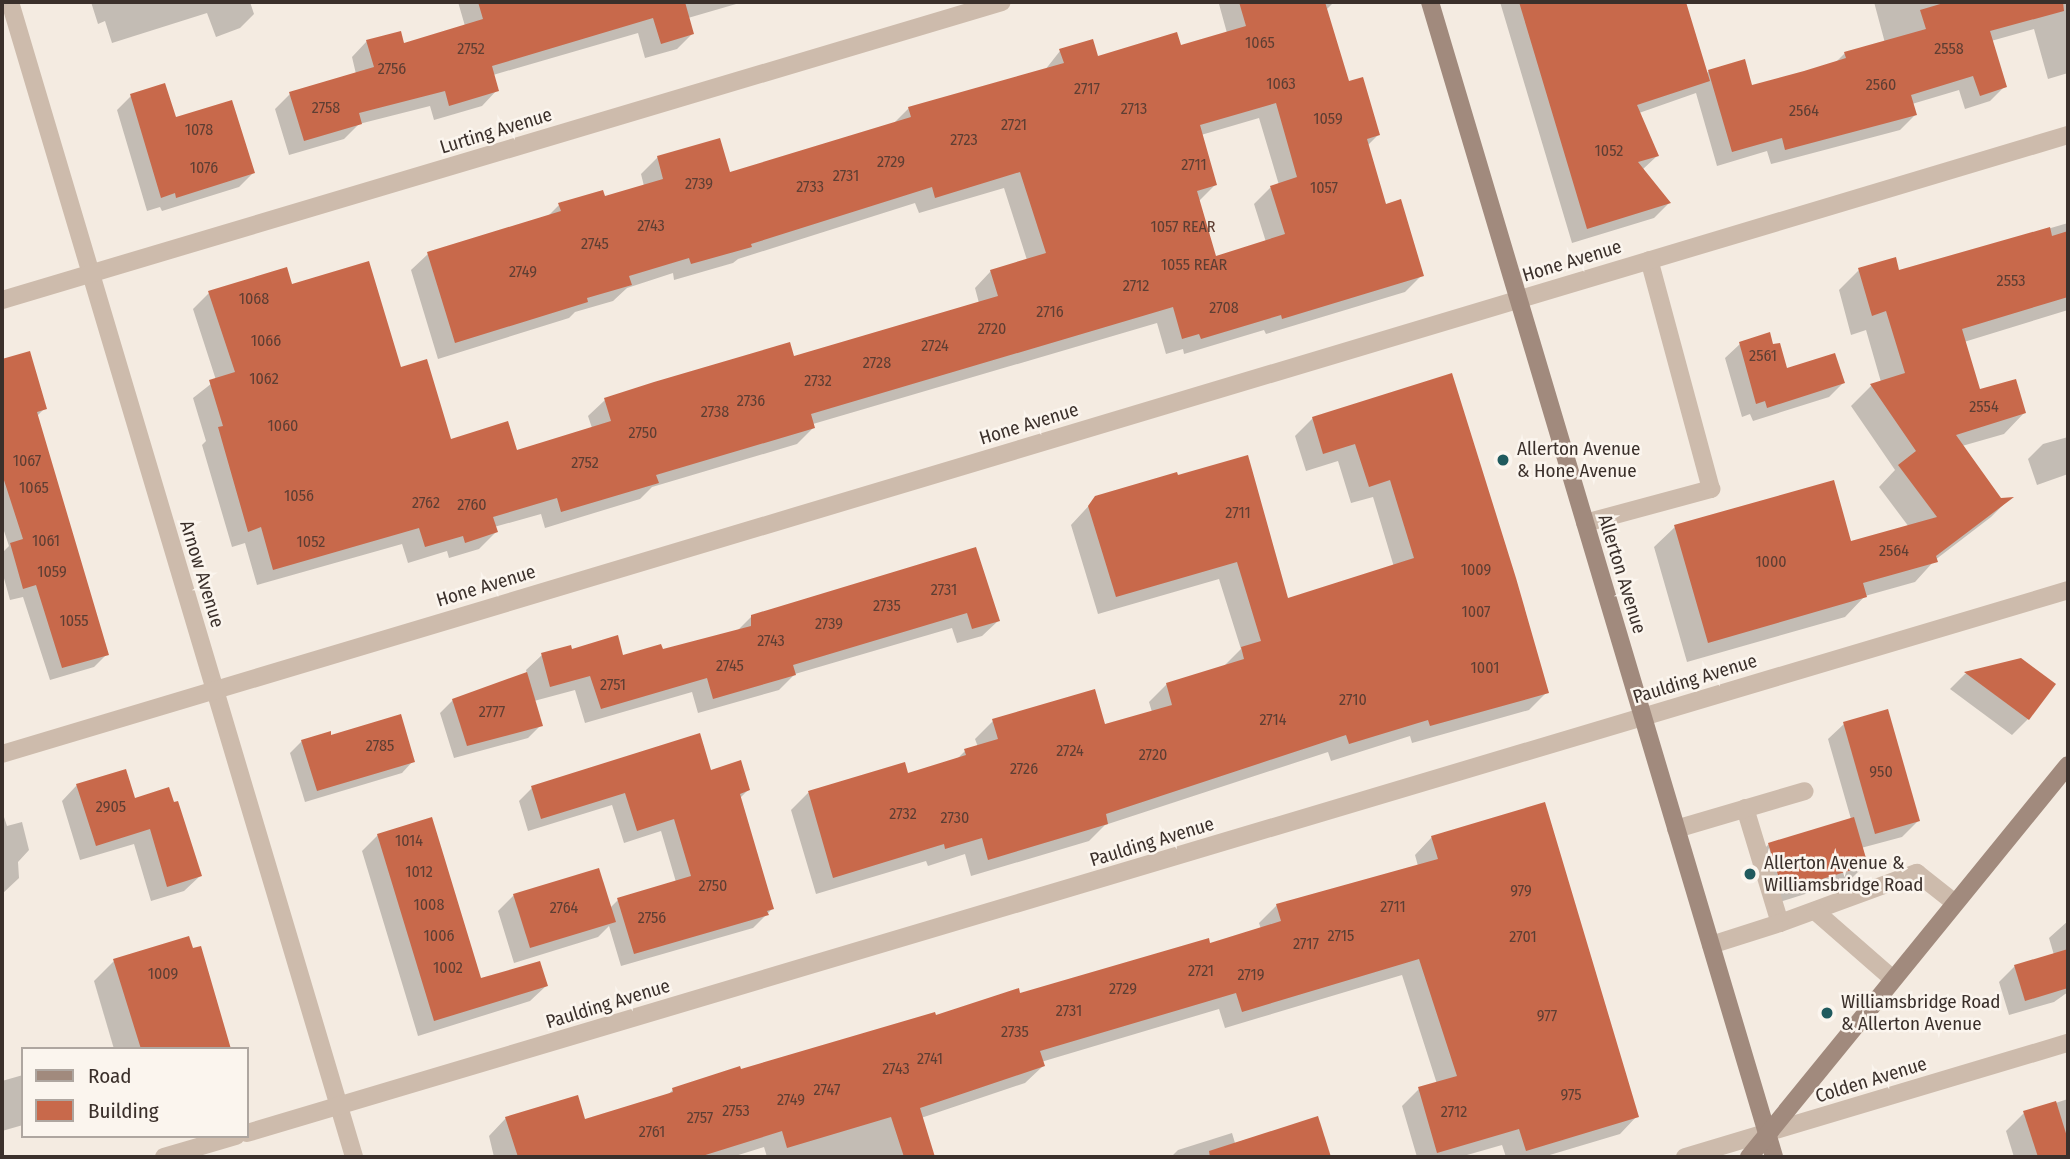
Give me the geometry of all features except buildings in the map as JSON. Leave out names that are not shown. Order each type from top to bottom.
[{"type":"main road","name":"Allerton Avenue","points":[[1430,2],[1774,1157]]},
{"type":"main road","points":[[1749,1157],[2068,765]]},
{"type":"street","name":"Arnow Avenue","points":[[10,2],[354,1157]]},
{"type":"street","name":"Lurting Avenue","points":[[2,300],[1002,2]]},
{"type":"street","name":"Hone Avenue","points":[[2,754],[2068,135]]},
{"type":"street","points":[[1585,523],[1711,489],[1649,260]]},
{"type":"street","name":"Paulding Avenue","points":[[248,1133],[2068,590]]},
{"type":"street","points":[[1676,829],[1805,791]]},
{"type":"street","points":[[1745,808],[1780,923]]},
{"type":"street","points":[[1711,945],[1815,911],[1917,873],[1955,903]]},
{"type":"street","points":[[1815,911],[1893,979]]},
{"type":"street","name":"Colden Avenue","points":[[1685,1157],[2068,1043]]},
{"type":"street","points":[[164,1157],[229,1138]]},
{"type":"place","name":"Allerton Avenue & Hone Avenue","points":[[1503,460]]},
{"type":"place","name":"Allerton Avenue & Williamsbridge Road","points":[[1750,874]]},
{"type":"place","name":"Williamsbridge Road & Allerton Avenue","points":[[1827,1013]]}]
